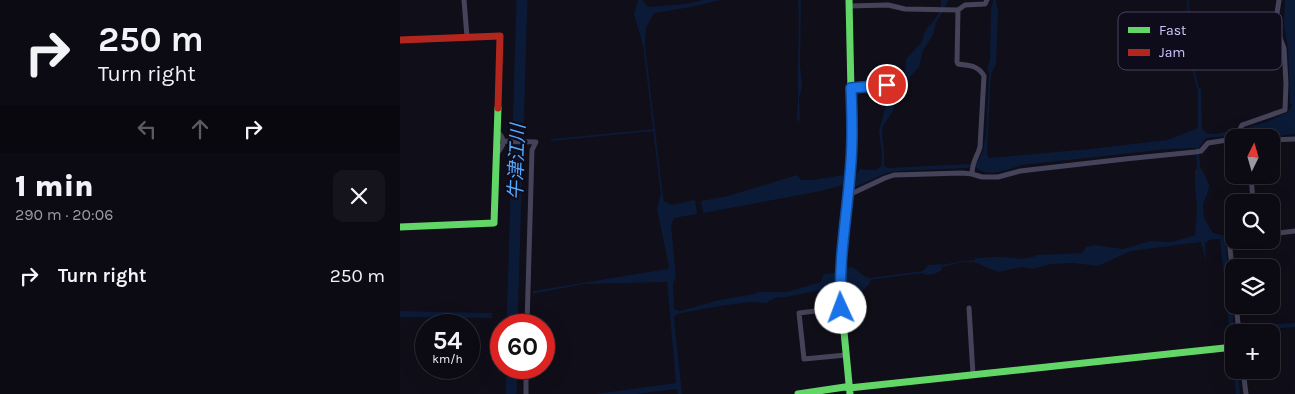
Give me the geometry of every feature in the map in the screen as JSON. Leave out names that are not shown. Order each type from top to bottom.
[{"type":"street","points":[[464,0],[467,38]]},
{"type":"street","points":[[850,391],[841,308],[840,273],[852,137],[849,3],[888,5],[905,9],[958,10],[965,5],[984,4],[987,0]]},
{"type":"street","points":[[958,10],[956,62],[975,67],[981,70],[984,76],[980,147],[973,163],[972,172]]},
{"type":"street","points":[[400,40],[500,36],[494,223],[400,227]]},
{"type":"street","points":[[1241,129],[1242,125],[1285,110],[1286,83],[1282,42]]},
{"type":"street","points":[[851,88],[887,85],[887,72]]},
{"type":"street","points":[[496,156],[502,147],[503,141],[503,137],[497,130]]},
{"type":"street","points":[[1280,140],[1295,139]]},
{"type":"street","points":[[848,194],[894,175],[972,172],[982,177],[998,177],[1030,170],[1198,152],[1208,143],[1225,140]]},
{"type":"street","points":[[503,141],[536,142],[532,150],[527,314]]},
{"type":"street","points":[[1280,233],[1295,231]]},
{"type":"street","points":[[841,308],[799,313],[804,359],[846,355]]},
{"type":"street","points":[[969,308],[973,375]]},
{"type":"street","points":[[798,394],[845,387],[850,391],[973,375],[1225,348]]},
{"type":"street","points":[[526,379],[526,394]]},
{"type":"street","points":[[1244,379],[1246,394]]},
{"type":"water","points":[[638,0],[642,0],[648,7],[686,4],[703,0],[721,0],[654,13],[646,28],[645,46],[643,46],[634,14]]},
{"type":"water","points":[[798,0],[801,0],[800,65],[802,86],[799,99],[800,117],[798,124],[799,36]]},
{"type":"water","points":[[941,0],[948,0],[936,22],[933,35],[923,50],[919,67],[897,95],[893,111],[883,126],[884,165],[887,168],[976,165],[983,151],[986,134],[988,134],[987,154],[989,158],[1167,140],[1198,128],[1198,87],[1201,89],[1202,129],[1206,133],[1225,132],[1225,137],[1206,138],[1199,148],[1200,169],[1202,169],[1209,185],[1203,204],[1204,218],[1213,233],[1225,236],[1227,259],[1225,259],[1225,287],[1220,239],[1212,239],[1205,243],[1206,262],[1201,242],[1131,251],[1098,266],[1073,263],[1050,264],[1034,269],[1022,267],[998,272],[974,262],[962,262],[942,267],[942,270],[935,274],[926,275],[923,273],[870,280],[870,283],[864,290],[859,292],[845,289],[846,268],[853,267],[869,278],[923,271],[928,265],[942,265],[975,260],[975,258],[1022,258],[1037,255],[1082,253],[1086,247],[1094,245],[1123,249],[1150,241],[1172,242],[1195,235],[1197,207],[1195,187],[1195,170],[1197,169],[1196,148],[1169,149],[1022,165],[992,173],[981,171],[976,167],[898,171],[887,173],[855,187],[856,175],[860,169],[875,170],[881,167],[882,153],[879,132],[886,104],[905,78],[906,59],[921,43],[926,29],[941,10]]},
{"type":"water","points":[[993,0],[996,0],[998,11],[996,64],[990,76],[987,67],[990,60]]},
{"type":"water","points":[[1285,0],[1295,0],[1295,134],[1280,136],[1280,129],[1244,129],[1269,121],[1288,112],[1292,105],[1290,103],[1288,48],[1284,26]]},
{"type":"water","points":[[797,175],[801,180],[812,180],[844,175],[843,185],[821,191],[703,213],[701,201],[728,196]]},
{"type":"water","points":[[660,196],[663,196],[664,201],[671,205],[695,200],[697,214],[674,218],[671,225],[676,277],[673,284],[674,309],[680,311],[758,292],[787,292],[821,282],[824,274],[835,273],[835,287],[775,298],[766,303],[750,302],[677,314],[674,318],[682,394],[678,394],[677,389],[637,394],[595,394],[676,383],[667,282],[584,284],[533,294],[533,291],[667,269],[669,267],[657,209]]},
{"type":"water","points":[[400,311],[492,313],[490,318],[480,318],[480,314],[415,314],[415,317],[400,317]]},
{"type":"water","points":[[1228,314],[1233,314],[1234,324],[1229,324]]},
{"type":"water","points":[[1295,323],[1295,327],[1280,328],[1280,324],[1275,324]]},
{"type":"water","points":[[1234,379],[1239,379],[1240,394],[1236,394]]},
{"type":"waterway","name":"牛津江川","points":[[512,314],[522,0]]},
{"type":"waterway","points":[[1188,0],[1189,12]]},
{"type":"waterway","points":[[644,45],[662,196]]},
{"type":"waterway","points":[[1193,70],[1198,89]]},
{"type":"waterway","points":[[987,134],[990,74]]},
{"type":"waterway","points":[[552,140],[654,130]]},
{"type":"waterway","name":"牛津江川","points":[[511,394],[512,379]]},
{"type":"traffic: fast","points":[[849,0],[852,137],[851,163],[841,251],[840,290],[850,394]]},
{"type":"traffic: fast","points":[[400,227],[494,223],[498,108]]},
{"type":"traffic: fast","points":[[798,394],[845,387],[1225,348]]},
{"type":"traffic: jam","points":[[400,40],[500,36],[498,108]]},
{"type":"route","points":[[841,308],[841,251],[851,163],[851,88],[887,85]]}]
